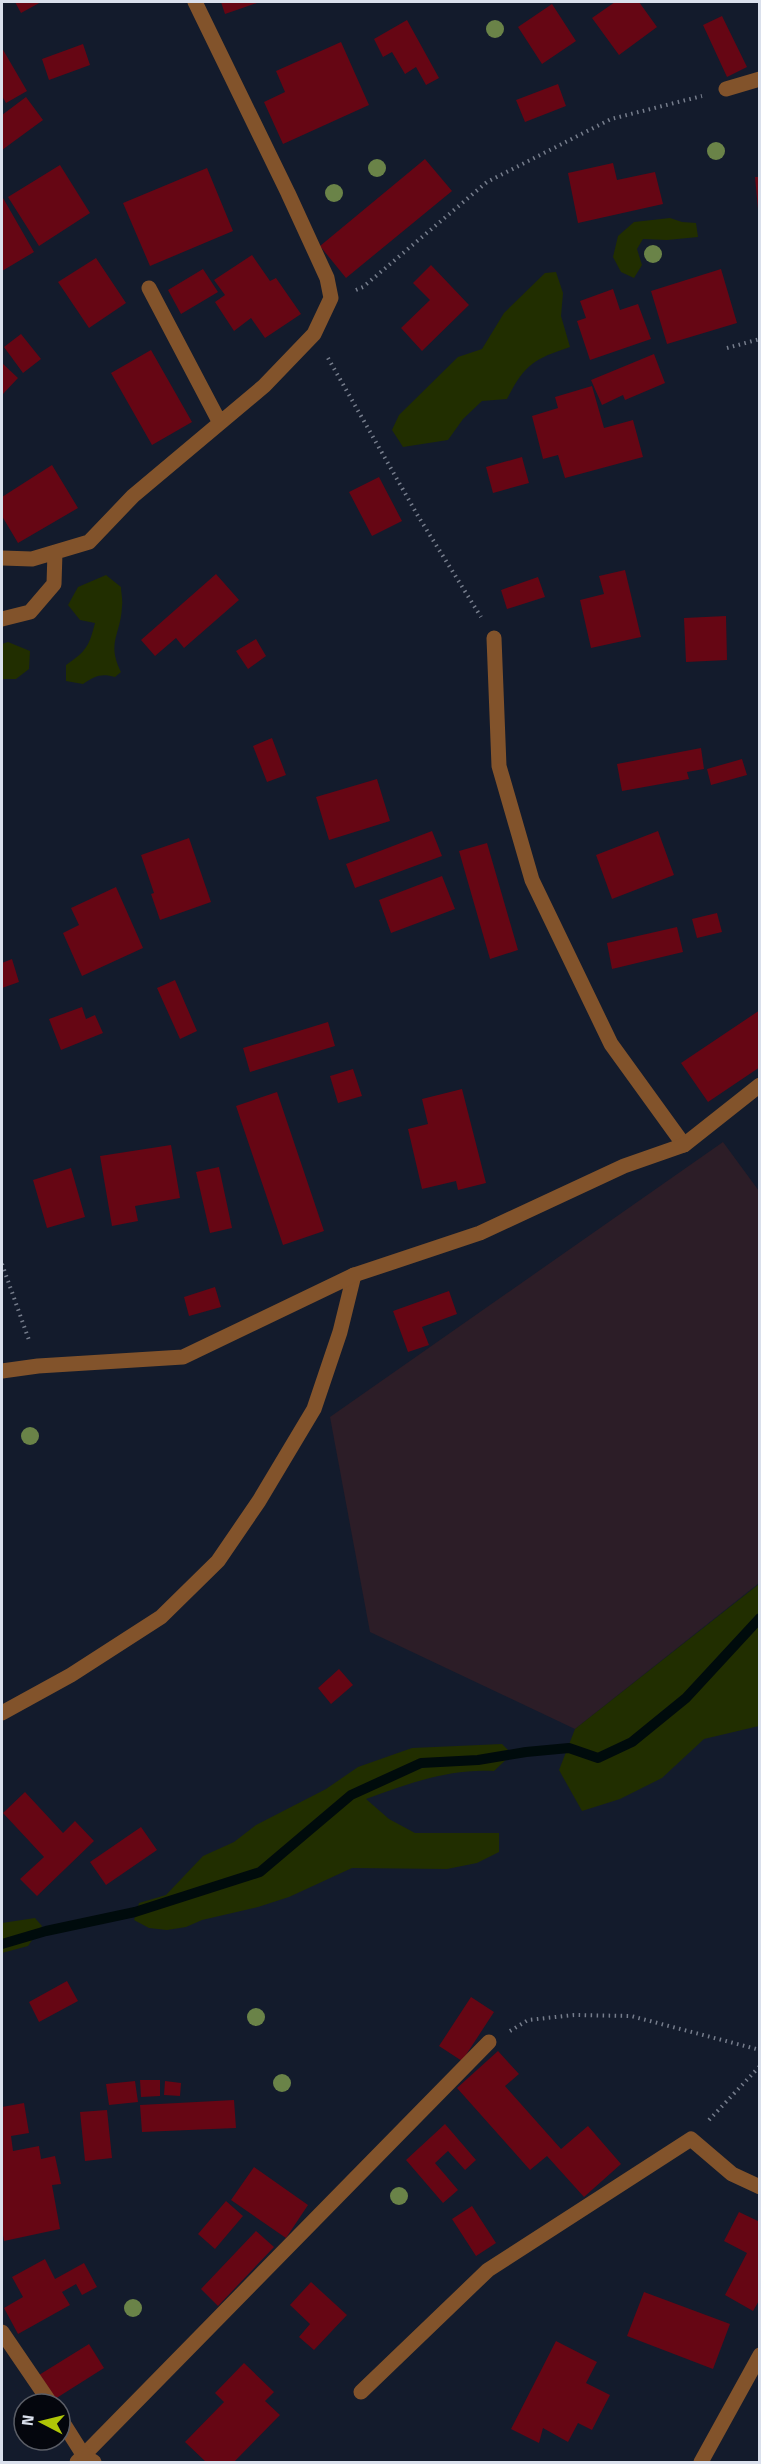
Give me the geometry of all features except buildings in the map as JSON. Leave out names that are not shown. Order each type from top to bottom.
[{"type":"street","points":[[2,558],[32,559],[89,542],[133,496],[264,386],[314,334],[332,298],[327,278],[288,193],[195,2]]},
{"type":"street","points":[[726,89],[759,78]]},
{"type":"street","points":[[149,288],[220,423]]},
{"type":"street","points":[[2,620],[30,612],[54,584],[55,552]]},
{"type":"street","points":[[494,638],[499,766],[532,880],[611,1044],[684,1145]]},
{"type":"street","points":[[2,1371],[38,1366],[183,1357],[354,1275],[480,1233],[624,1166],[684,1145],[759,1085]]},
{"type":"street","points":[[2,1713],[71,1675],[161,1617],[218,1561],[259,1501],[314,1409],[340,1332],[354,1275]]},
{"type":"street","points":[[72,2438],[85,2460],[489,2042]]},
{"type":"street","points":[[361,2392],[488,2270],[691,2139],[732,2174],[759,2187]]},
{"type":"street","points":[[2,2332],[43,2392]]},
{"type":"street","points":[[702,2463],[759,2355]]},
{"type":"path","points":[[332,298],[363,287],[487,182],[611,119],[726,89]]},
{"type":"path","points":[[314,334],[418,516],[494,638]]},
{"type":"path","points":[[727,348],[759,339]]},
{"type":"path","points":[[2,1264],[38,1366]]},
{"type":"path","points":[[489,2042],[528,2020],[574,2015],[631,2016],[759,2050]]},
{"type":"path","points":[[691,2139],[759,2066]]},
{"type":"shaded area","points":[[723,1142],[759,1191],[759,1583],[575,1729],[370,1632],[330,1417]]},
{"type":"green space","points":[[670,218],[696,223],[698,237],[667,240],[643,239],[637,249],[642,265],[634,278],[621,272],[613,257],[618,236],[634,222]]},
{"type":"green space","points":[[556,272],[563,293],[561,316],[570,347],[532,364],[519,378],[507,399],[482,401],[463,419],[448,440],[403,447],[392,430],[399,415],[458,357],[482,349],[504,313],[545,273]]},
{"type":"green space","points":[[106,575],[121,587],[121,616],[114,646],[121,672],[115,677],[98,676],[83,684],[66,681],[66,665],[86,648],[95,623],[80,620],[68,605],[78,587]]},
{"type":"green space","points":[[8,642],[30,651],[29,669],[16,679],[2,679],[2,644]]},
{"type":"green space","points":[[759,1584],[759,1726],[704,1739],[662,1778],[620,1799],[582,1811],[559,1770],[575,1729]]},
{"type":"green space","points":[[502,1744],[512,1754],[494,1771],[445,1775],[366,1799],[389,1819],[415,1833],[499,1833],[499,1852],[477,1863],[447,1869],[352,1868],[289,1897],[202,1920],[186,1927],[167,1930],[149,1928],[134,1920],[139,1903],[166,1895],[203,1856],[234,1842],[256,1825],[326,1789],[358,1767],[412,1748]]},
{"type":"green space","points":[[35,1918],[42,1926],[28,1946],[2,1953],[2,1923]]},
{"type":"waterway","points":[[2,1944],[46,1931],[135,1912],[260,1872],[351,1795],[421,1763],[478,1760],[569,1748],[598,1758],[632,1742],[686,1698],[760,1618]]}]
